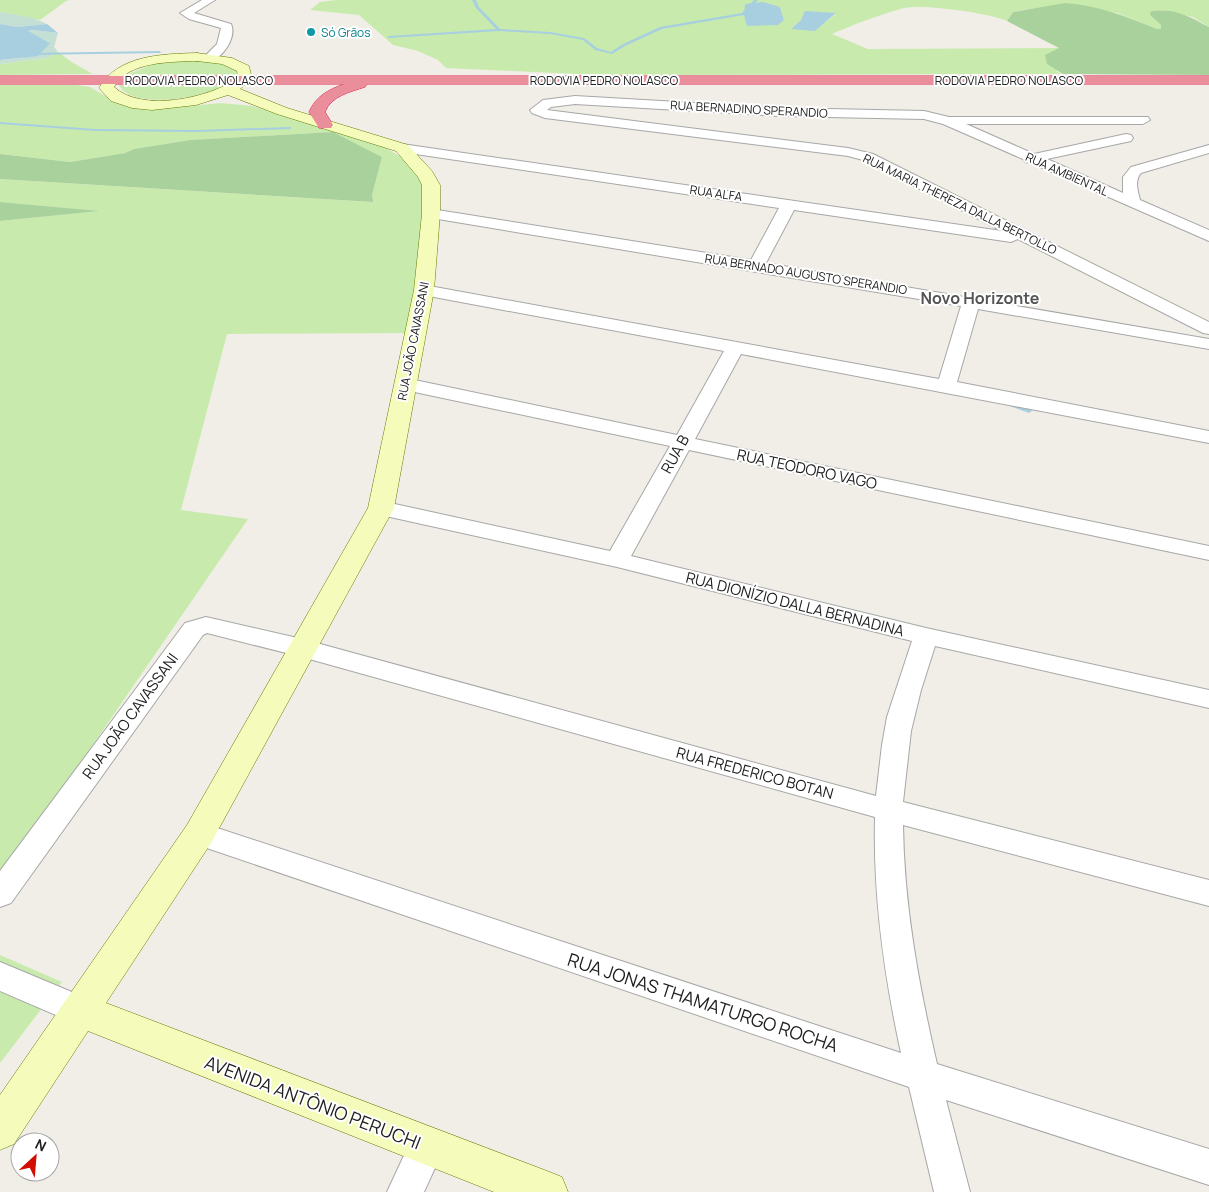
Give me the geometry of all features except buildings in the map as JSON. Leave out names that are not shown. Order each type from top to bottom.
[{"type":"highway","points":[[27,79],[111,80]]},
{"type":"highway","points":[[325,125],[317,112],[320,103],[334,94],[373,79]]},
{"type":"highway","points":[[0,80],[111,80]]},
{"type":"highway","name":"RODOVIA PEDRO NOLASCO","points":[[111,80],[1208,81]]},
{"type":"main road","points":[[282,111],[240,81],[227,61],[208,58],[163,60],[131,67],[111,80],[109,93],[116,98],[143,104],[178,104],[204,100],[243,103],[282,111],[402,148]]},
{"type":"main road","points":[[204,100],[240,81]]},
{"type":"main road","name":"RUA JOÃO CAVASSANI","points":[[0,1130],[199,834],[381,508],[424,290],[432,198],[426,175],[402,148]]},
{"type":"main road","name":"AVENIDA ANTÔNIO PERUCHI","points":[[79,1010],[547,1192]]},
{"type":"street","points":[[208,58],[218,50],[228,31],[227,26],[193,17],[186,13],[210,0]]},
{"type":"street","name":"RUA BERNADINO SPERANDIO","points":[[545,114],[537,112],[539,108],[553,102],[575,100],[779,112],[924,114]]},
{"type":"street","name":"RUA MARIA THEREZA DALLA BERTOLLO","points":[[545,114],[861,155],[1209,329]]},
{"type":"street","name":"RUA AMBIENTAL","points":[[924,114],[948,120],[1030,159],[1209,236]]},
{"type":"street","points":[[948,120],[1143,120]]},
{"type":"street","points":[[1030,159],[1126,138]]},
{"type":"street","name":"RUA ALFA","points":[[402,148],[1030,240]]},
{"type":"street","points":[[1133,203],[1129,180],[1130,174],[1136,170],[1209,149]]},
{"type":"street","points":[[756,266],[789,204]]},
{"type":"street","name":"RUA BERNADO AUGUSTO SPERANDIO","points":[[431,214],[756,266],[1209,344]]},
{"type":"street","points":[[424,290],[946,386],[1209,437]]},
{"type":"street","points":[[946,386],[971,302]]},
{"type":"street","name":"RUA B","points":[[617,560],[735,348]]},
{"type":"street","name":"RUA TEODORO VAGO","points":[[405,384],[1209,553]]},
{"type":"street","name":"RUA DIONÍZIO DALLA BERNADINA","points":[[381,508],[617,560],[926,636],[1209,699]]},
{"type":"street","name":"RUA JOÃO CAVASSANI","points":[[0,894],[194,629],[206,624],[302,648]]},
{"type":"street","points":[[926,636],[900,719],[894,746],[888,810],[888,858],[892,914],[902,982],[952,1192]]},
{"type":"street","name":"RUA FREDERICO BOTAN","points":[[302,648],[888,810],[1209,893]]},
{"type":"street","name":"RUA JONAS THAMATURGO ROCHA","points":[[199,834],[924,1076],[1209,1167]]},
{"type":"street","points":[[0,976],[79,1010]]},
{"type":"street","points":[[405,1192],[426,1146]]},
{"type":"green space","points":[[0,0],[70,0],[40,20],[0,12]]},
{"type":"green space","points":[[336,0],[1209,0],[1209,27],[1193,17],[1161,10],[1151,16],[1161,25],[1161,29],[1157,29],[1117,13],[1071,4],[1013,12],[1007,21],[972,12],[914,7],[888,13],[832,34],[868,49],[1061,48],[1057,72],[1063,74],[598,75],[446,68],[438,60],[418,51],[393,45],[359,15],[310,10],[320,2]],"holes":[[[780,7],[784,20],[747,26]],[[836,14],[817,29],[791,29],[801,20]]]},
{"type":"green space","points":[[1065,3],[1101,9],[1157,29],[1161,29],[1161,25],[1150,13],[1161,10],[1182,14],[1209,27],[1209,75],[1063,74],[1047,64],[1045,55],[1059,48],[1007,21],[1013,12]]},
{"type":"green space","points":[[0,12],[33,18],[47,24],[17,27],[0,24]]},
{"type":"green space","points":[[34,30],[58,33],[54,47],[58,52],[47,58],[0,64],[0,60],[14,59],[33,54],[49,42],[27,32]]},
{"type":"green space","points":[[58,52],[93,74],[0,75],[0,64],[47,58]]},
{"type":"green space","points":[[194,60],[229,65],[236,70],[237,75],[126,75],[153,64]]},
{"type":"green space","points":[[231,84],[221,89],[190,97],[155,100],[139,98],[127,93],[119,85]]},
{"type":"green space","points":[[0,85],[77,85],[90,87],[110,99],[159,107],[221,103],[252,106],[379,144],[411,163],[425,180],[419,333],[227,334],[181,510],[248,519],[0,880],[0,221],[96,211],[0,202],[0,179],[372,202],[372,195],[382,157],[333,132],[190,140],[70,162],[0,154]]},
{"type":"green space","points":[[333,132],[382,157],[372,195],[373,202],[0,179],[0,154],[70,162],[190,140]]},
{"type":"green space","points":[[0,202],[99,211],[0,221]]},
{"type":"green space","points":[[0,955],[62,982],[0,1063]]},
{"type":"water","points":[[763,2],[780,7],[784,20],[778,25],[747,26],[744,15],[745,4]]},
{"type":"water","points":[[805,11],[836,13],[815,31],[791,29],[801,20]]},
{"type":"water","points":[[0,24],[17,27],[47,24],[58,33],[28,31],[50,43],[38,56],[0,60]]},
{"type":"waterway","points":[[474,0],[477,7],[499,30]]},
{"type":"waterway","points":[[499,30],[550,33],[584,39],[596,49],[612,53],[624,45],[661,28],[743,14],[756,0]]},
{"type":"waterway","points":[[389,37],[499,30]]},
{"type":"waterway","points":[[29,54],[160,52]]},
{"type":"waterway","points":[[0,123],[95,130],[197,131],[290,128]]},
{"type":"waterway","points":[[1012,405],[1029,411]]},
{"type":"place","name":"Só Grãos","points":[[311,32]]},
{"type":"district","name":"Novo Horizonte","points":[[980,298]]}]
